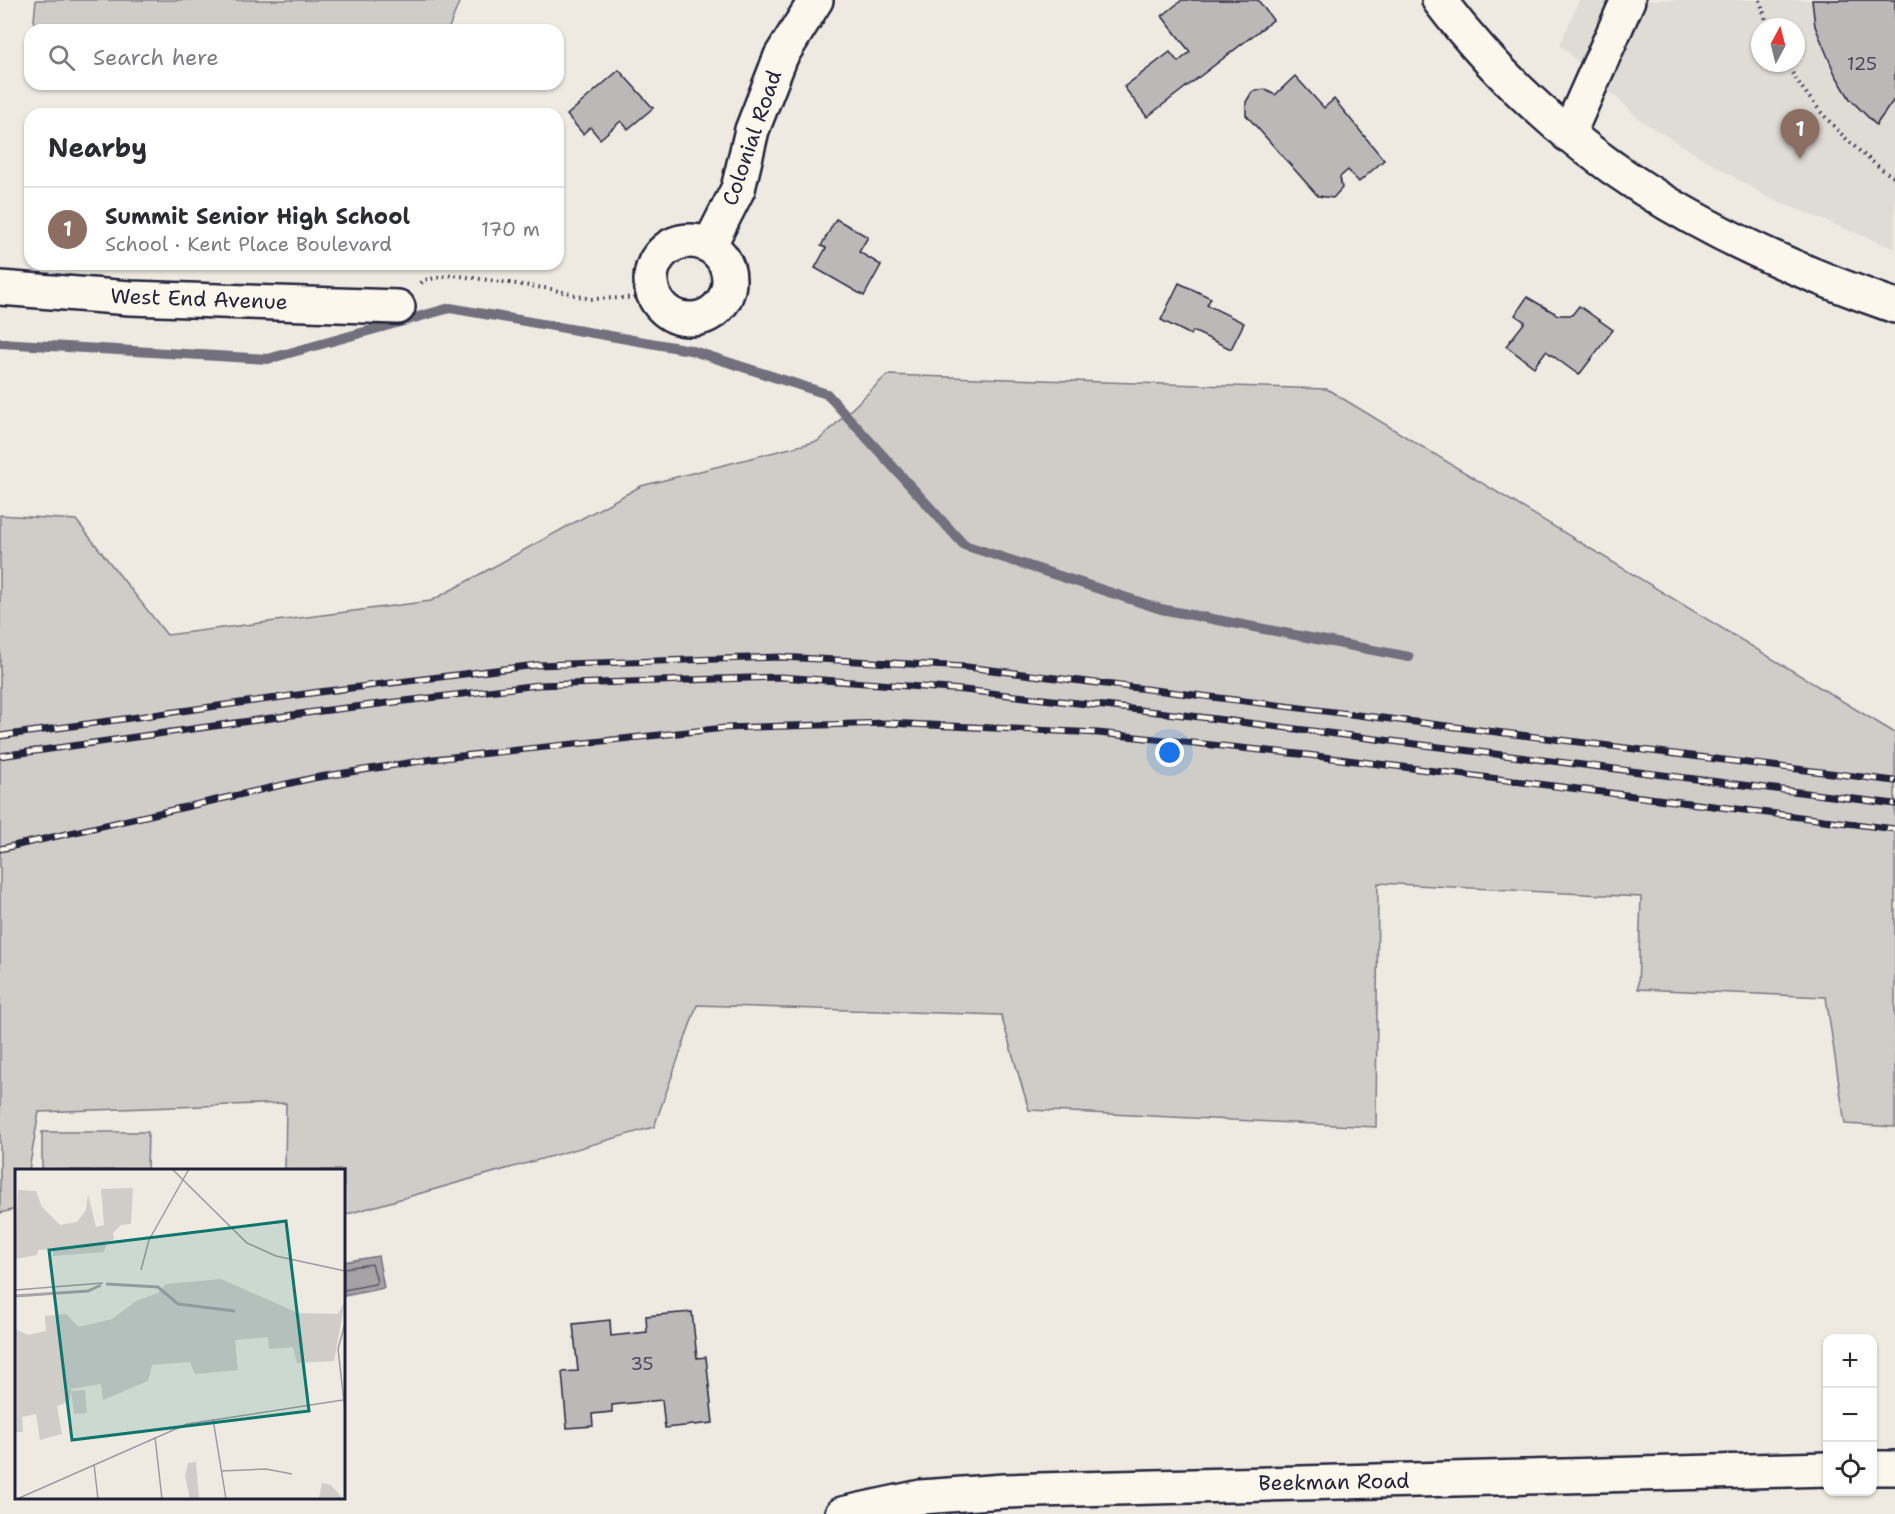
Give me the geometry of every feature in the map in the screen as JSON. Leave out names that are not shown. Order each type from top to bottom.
[{"type":"street","name":"Colonial Road","points":[[709,246],[738,189],[752,130],[781,56],[816,0]]},
{"type":"street","points":[[1439,0],[1510,82],[1568,135],[1637,185],[1691,219],[1784,265],[1895,306]]},
{"type":"street","points":[[1568,135],[1628,0]]},
{"type":"street","points":[[690,240],[709,246],[722,258],[729,281],[727,293],[712,313],[700,319],[686,320],[672,316],[661,308],[653,297],[650,284],[651,270],[666,248],[690,240]]},
{"type":"street","name":"West End Avenue","points":[[0,288],[130,298],[398,307]]},
{"type":"street","points":[[1877,1468],[1895,1468]]},
{"type":"street","name":"Beekman Road","points":[[842,1514],[921,1497],[1004,1491],[1127,1501],[1823,1469]]},
{"type":"path","points":[[1760,0],[1765,18]]},
{"type":"path","points":[[1792,72],[1832,122],[1875,165],[1895,178]]},
{"type":"path","points":[[398,307],[424,280],[453,275],[540,287],[590,299],[653,297]]},
{"type":"shaded area","points":[[36,0],[460,0],[450,24],[34,24]]},
{"type":"shaded area","points":[[1579,0],[1895,0],[1895,249],[1767,197],[1642,121],[1560,45]]},
{"type":"shaded area","points":[[887,375],[1327,389],[1895,733],[1895,1127],[1845,1124],[1826,997],[1638,989],[1641,897],[1378,883],[1376,1127],[1029,1110],[1001,1015],[697,1005],[654,1127],[345,1215],[345,1169],[285,1169],[286,1103],[39,1112],[29,1169],[15,1169],[15,1209],[0,1213],[0,515],[76,520],[167,635],[431,601],[641,486],[818,441]]},
{"type":"shaded area","points":[[42,1132],[148,1132],[147,1169],[42,1169]]},
{"type":"water","points":[[378,1256],[384,1288],[345,1296],[345,1262]]},
{"type":"building","points":[[1182,0],[1258,0],[1273,20],[1147,117],[1124,87],[1170,52],[1178,62],[1190,52],[1162,16]]},
{"type":"building","points":[[1812,0],[1895,0],[1895,98],[1876,125],[1850,99],[1835,74],[1815,26]]},
{"type":"building","points":[[1812,0],[1895,0],[1895,98],[1876,125],[1850,99],[1835,74],[1815,26]]},
{"type":"building","points":[[619,70],[653,108],[628,129],[621,121],[600,139],[590,127],[583,134],[567,115]]},
{"type":"building","points":[[1295,76],[1324,108],[1334,99],[1384,160],[1359,182],[1348,170],[1340,177],[1342,188],[1333,198],[1318,196],[1246,115],[1246,102],[1252,92],[1264,89],[1275,95]]},
{"type":"building","points":[[836,219],[868,237],[859,252],[881,265],[864,296],[815,268],[826,248],[821,246]]},
{"type":"building","points":[[1179,283],[1211,298],[1207,305],[1244,323],[1231,349],[1193,331],[1191,335],[1161,320]]},
{"type":"building","points":[[1527,297],[1558,315],[1572,315],[1579,306],[1613,330],[1579,375],[1546,351],[1534,367],[1506,346],[1525,322],[1515,315]]},
{"type":"building","points":[[692,1312],[697,1358],[706,1357],[713,1423],[665,1428],[662,1400],[612,1405],[612,1412],[592,1414],[593,1426],[567,1428],[562,1372],[578,1371],[573,1324],[610,1320],[611,1336],[647,1332],[646,1316]]},
{"type":"waterway","points":[[0,343],[268,359],[450,308],[690,350],[827,394],[964,545],[1161,609],[1409,657]]},
{"type":"railway","points":[[0,736],[536,665],[781,657],[967,667],[1895,781]]},
{"type":"railway","points":[[0,756],[321,711],[538,685],[781,677],[964,690],[1192,716],[1895,804]]},
{"type":"railway","points":[[0,849],[313,778],[433,759],[725,728],[887,723],[1098,733],[1308,755],[1895,829]]},
{"type":"place","name":"Summit Senior High School","points":[[1800,159]]}]
